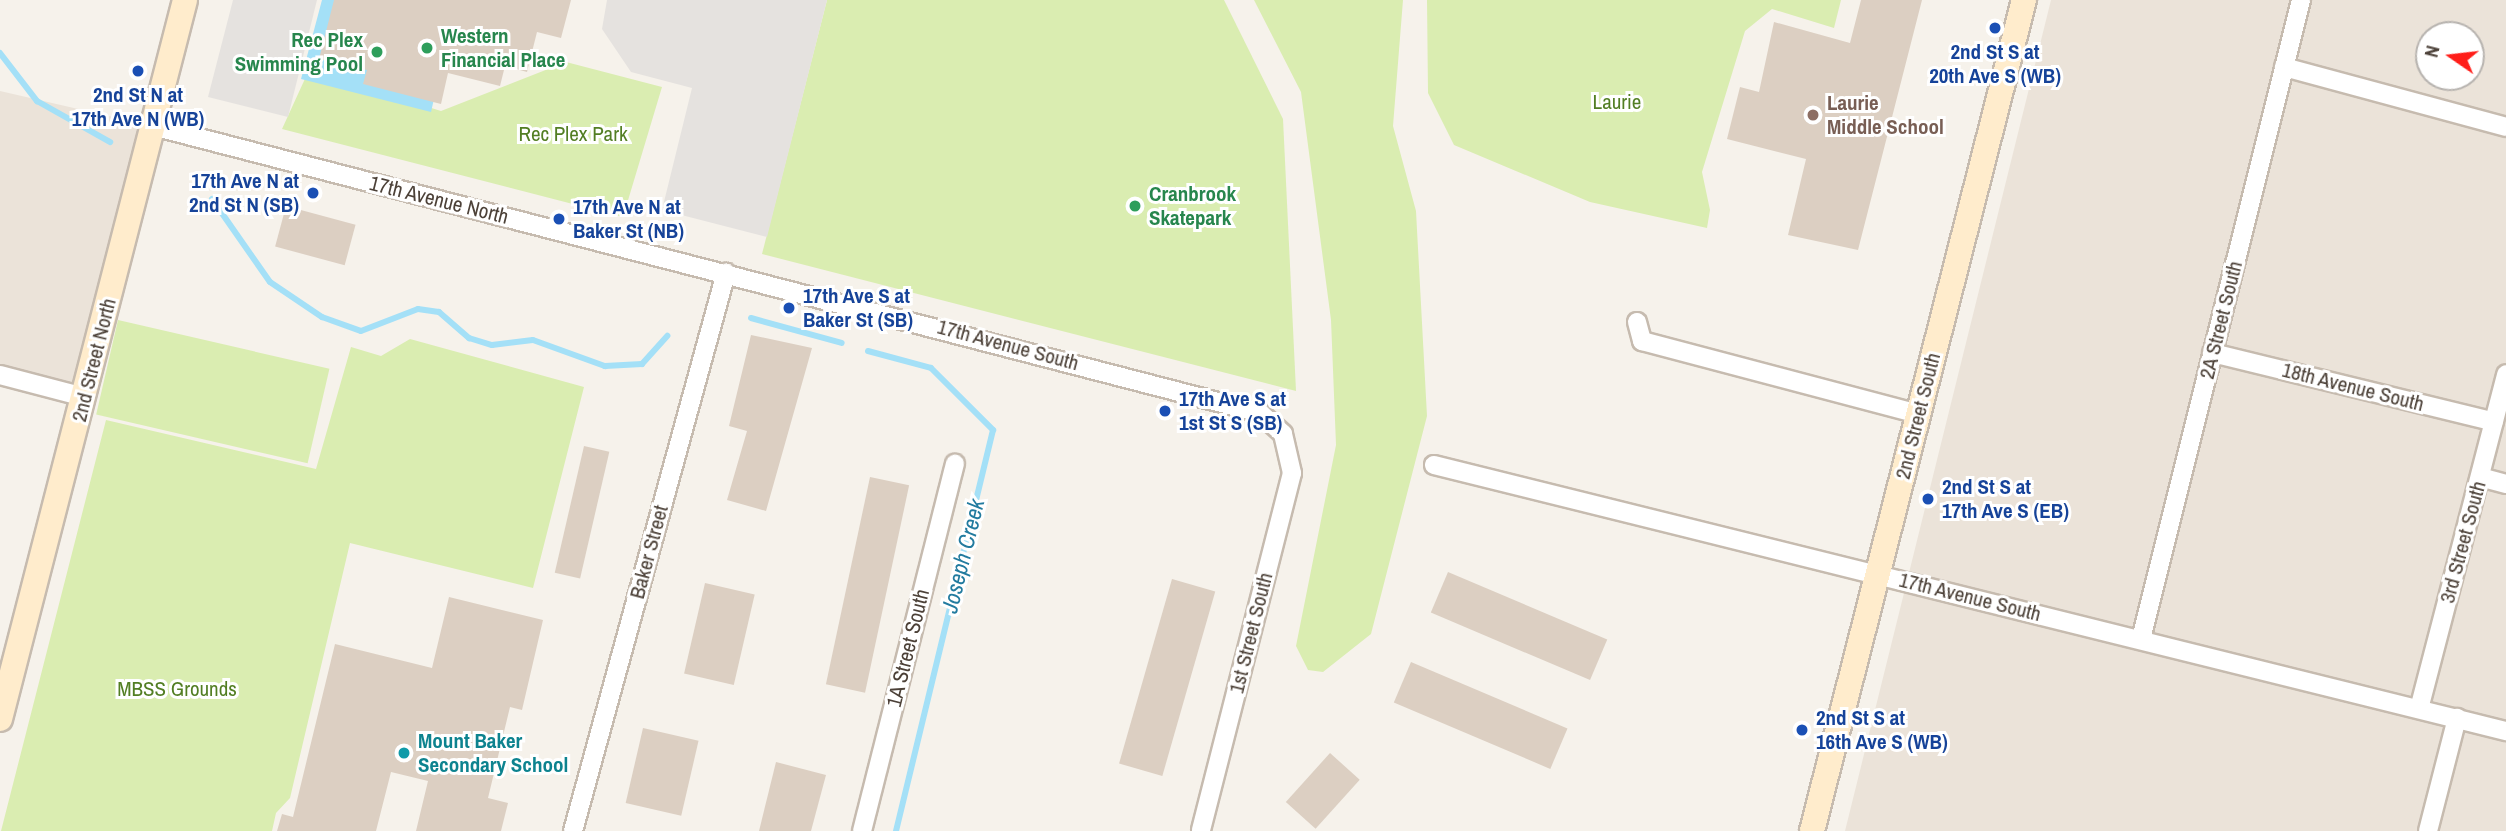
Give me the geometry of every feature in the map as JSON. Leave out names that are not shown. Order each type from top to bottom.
[{"type":"main road","name":"2nd Street North","points":[[0,719],[185,0]]},
{"type":"main road","name":"2nd Street South","points":[[1812,831],[2024,0]]},
{"type":"street","name":"2A Street South","points":[[2141,639],[2301,0]]},
{"type":"street","points":[[2284,67],[2506,127]]},
{"type":"street","name":"17th Avenue North","points":[[153,127],[726,273]]},
{"type":"street","name":"17th Avenue South","points":[[726,273],[1261,412],[1283,434]]},
{"type":"street","name":"Baker Street","points":[[573,831],[726,273]]},
{"type":"street","points":[[1637,322],[1642,341],[1918,414]]},
{"type":"street","name":"18th Avenue South","points":[[2212,353],[2494,422]]},
{"type":"street","name":"3rd Street South","points":[[2419,709],[2506,374]]},
{"type":"street","points":[[0,376],[84,397]]},
{"type":"street","name":"1st Street South","points":[[1201,831],[1292,472],[1283,434]]},
{"type":"street","name":"1A Street South","points":[[862,831],[955,464]]},
{"type":"street","name":"17th Avenue South","points":[[1434,465],[2506,731]]},
{"type":"street","points":[[2480,477],[2506,484]]},
{"type":"street","points":[[2428,831],[2457,718]]},
{"type":"shaded area","points":[[233,0],[317,0],[288,117],[208,97]]},
{"type":"shaded area","points":[[607,0],[827,0],[767,237],[662,210],[692,88],[631,72],[602,29]]},
{"type":"shaded area","points":[[2051,0],[2506,0],[2506,831],[1845,831]]},
{"type":"shaded area","points":[[0,91],[152,126],[85,393],[0,372]]},
{"type":"green space","points":[[827,0],[1224,0],[1283,119],[1296,391],[762,254]]},
{"type":"green space","points":[[1254,0],[1403,0],[1393,126],[1416,211],[1427,416],[1371,634],[1323,672],[1308,670],[1296,646],[1336,445],[1331,320],[1301,92]]},
{"type":"green space","name":"Laurie","points":[[1427,0],[1841,0],[1834,28],[1772,9],[1745,31],[1702,172],[1710,210],[1707,228],[1590,202],[1454,145],[1428,93]]},
{"type":"green space","name":"Rec Plex Park","points":[[566,62],[662,87],[623,217],[282,129],[309,70],[441,111]]},
{"type":"green space","points":[[118,320],[329,369],[308,463],[96,415]]},
{"type":"green space","name":"MBSS Grounds","points":[[410,339],[584,387],[533,588],[350,543],[290,798],[276,813],[272,831],[1,831],[106,420],[316,469],[351,347],[381,356]]},
{"type":"water","name":"Rec Plex Swimming Pool","points":[[322,0],[351,0],[451,25],[431,112],[301,79]]},
{"type":"building","name":"Western Financial Place","points":[[334,0],[571,0],[561,38],[537,32],[527,72],[505,66],[500,86],[448,73],[441,104],[363,84],[367,70],[319,59]]},
{"type":"building","name":"Laurie Middle School","points":[[1861,0],[1922,0],[1858,250],[1788,235],[1806,159],[1727,139],[1740,87],[1759,92],[1774,22],[1850,43]]},
{"type":"building","points":[[286,206],[356,225],[345,265],[275,247]]},
{"type":"building","points":[[751,335],[812,348],[766,511],[727,500],[747,431],[729,426]]},
{"type":"building","points":[[584,446],[609,452],[580,579],[555,573]]},
{"type":"building","points":[[870,477],[909,485],[865,693],[826,684]]},
{"type":"building","points":[[1448,572],[1607,640],[1590,680],[1431,613]]},
{"type":"building","points":[[1172,579],[1215,591],[1162,776],[1119,764]]},
{"type":"building","points":[[705,583],[755,594],[734,685],[684,674]]},
{"type":"building","name":"Mount Baker Secondary School","points":[[449,597],[543,620],[522,710],[510,707],[488,798],[508,803],[501,831],[416,831],[428,781],[391,772],[376,831],[277,831],[282,814],[293,817],[335,644],[432,668]]},
{"type":"building","points":[[1411,662],[1567,728],[1550,769],[1394,703]]},
{"type":"building","points":[[643,728],[699,741],[681,816],[626,803]]},
{"type":"building","points":[[1330,753],[1360,780],[1316,829],[1286,802]]},
{"type":"building","points":[[776,762],[826,775],[811,831],[759,831]]},
{"type":"waterway","name":"Joseph Creek","points":[[0,53],[37,101],[110,142]]},
{"type":"waterway","name":"Joseph Creek","points":[[212,199],[270,282],[322,317],[361,331],[418,309],[439,312],[469,338],[492,345],[533,340],[605,366],[642,364],[667,336]]},
{"type":"waterway","name":"Joseph Creek","points":[[751,318],[842,343]]},
{"type":"waterway","name":"Joseph Creek","points":[[868,351],[931,368],[993,430],[896,831]]},
{"type":"place","name":"2nd St S at 20th Ave S (WB)","points":[[1995,28]]},
{"type":"place","name":"Western Financial Place","points":[[427,48]]},
{"type":"place","name":"Rec Plex Swimming Pool","points":[[377,52]]},
{"type":"place","name":"2nd St N at 17th Ave N (WB)","points":[[138,71]]},
{"type":"place","name":"Laurie Middle School","points":[[1813,115]]},
{"type":"place","name":"17th Ave N at 2nd St N (SB)","points":[[313,193]]},
{"type":"place","name":"Cranbrook Skatepark","points":[[1135,206]]},
{"type":"place","name":"17th Ave N at Baker St (NB)","points":[[559,219]]},
{"type":"place","name":"17th Ave S at Baker St (SB)","points":[[789,308]]},
{"type":"place","name":"17th Ave S at 1st St S (SB)","points":[[1165,411]]},
{"type":"place","name":"2nd St S at 17th Ave S (EB)","points":[[1928,499]]},
{"type":"place","name":"2nd St S at 16th Ave S (WB)","points":[[1802,730]]},
{"type":"place","name":"Mount Baker Secondary School","points":[[404,753]]}]
